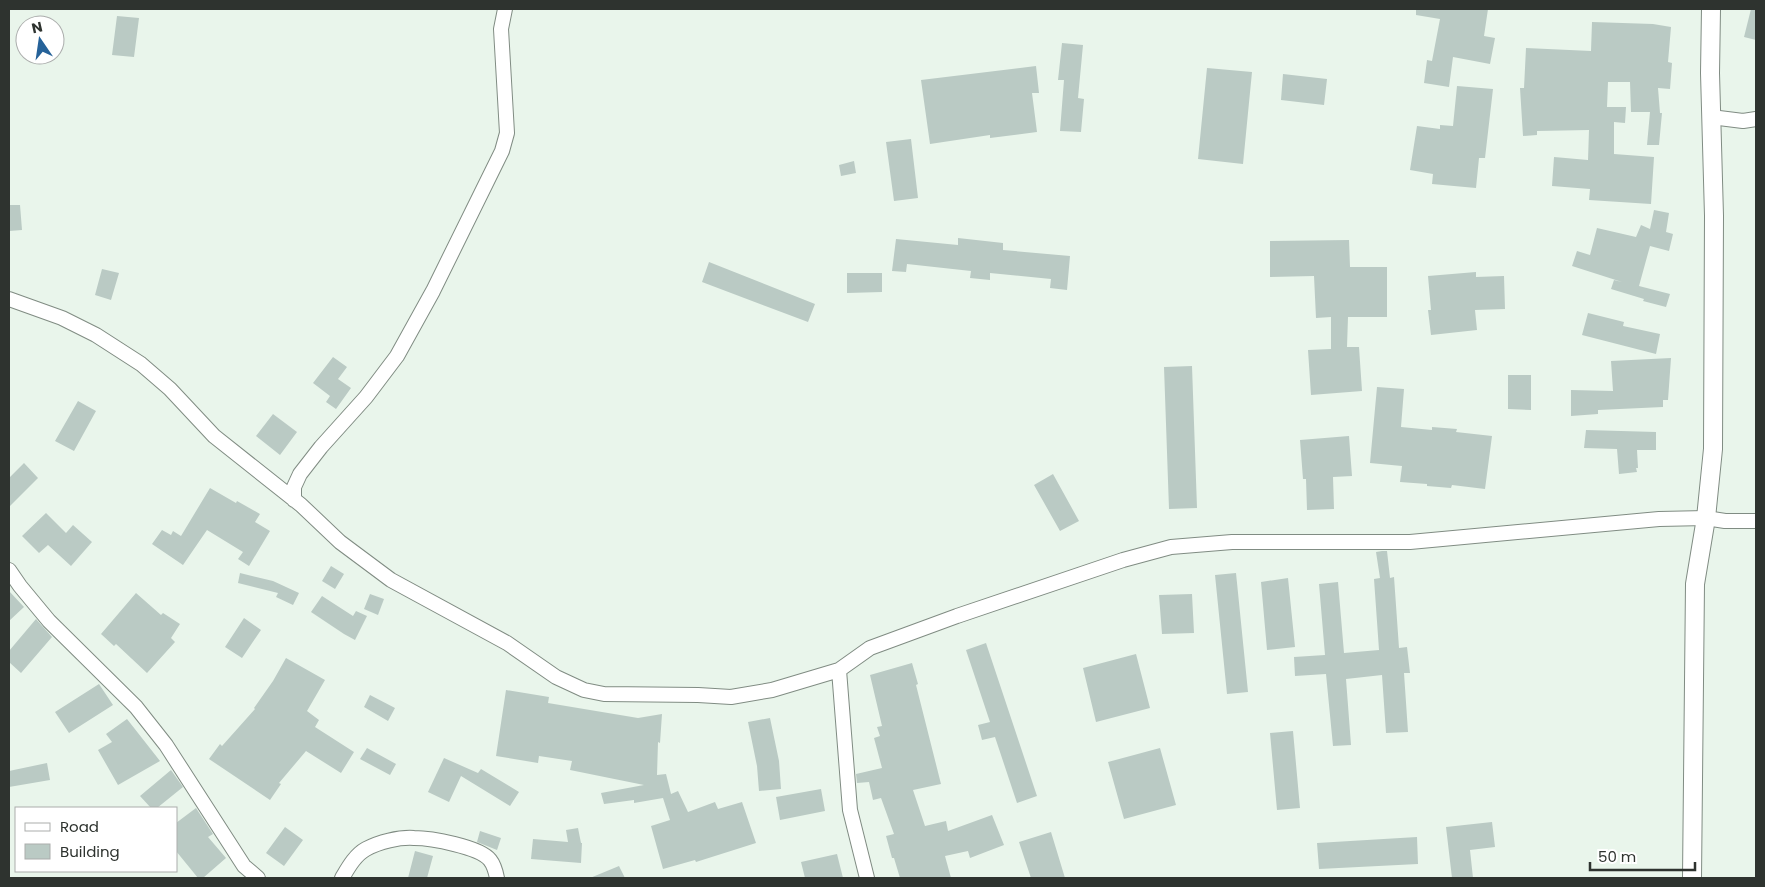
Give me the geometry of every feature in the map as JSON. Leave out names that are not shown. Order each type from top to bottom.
[{"type":"main road","points":[[1692,878],[1695,584],[1706,518],[1713,448],[1714,216],[1711,117],[1712,9]]},
{"type":"street","points":[[294,500],[294,487],[300,474],[321,447],[366,397],[396,356],[433,291],[502,151],[507,133],[502,29],[505,9]]},
{"type":"street","points":[[1711,117],[1743,121],[1756,119]]},
{"type":"street","points":[[9,299],[62,318],[96,334],[141,364],[170,389],[214,436],[294,500],[340,542],[391,580],[507,643],[556,677],[584,690],[604,694],[731,697],[772,690],[839,670],[870,648],[948,619],[1123,560],[1171,547],[1232,542],[1410,542],[1659,519],[1706,518],[1725,521],[1756,521]]},
{"type":"street","points":[[9,570],[49,621],[136,707],[166,745],[244,866],[258,878]]},
{"type":"street","points":[[839,670],[850,810],[867,878]]},
{"type":"street","points":[[342,878],[349,866],[364,850],[382,843],[413,837],[460,846],[478,852],[490,860],[497,878]]},
{"type":"building","points":[[1416,9],[1488,9],[1484,36],[1495,38],[1490,64],[1453,57],[1449,87],[1424,83],[1427,60],[1432,61],[1440,19],[1416,15]]},
{"type":"building","points":[[1751,9],[1756,9],[1756,40],[1744,37]]},
{"type":"building","points":[[117,16],[139,18],[134,57],[112,55]]},
{"type":"building","points":[[1592,22],[1653,24],[1671,27],[1668,62],[1672,63],[1670,89],[1658,88],[1660,113],[1662,113],[1659,145],[1647,145],[1650,112],[1631,112],[1630,82],[1608,82],[1607,107],[1626,107],[1625,123],[1614,122],[1614,154],[1654,157],[1651,204],[1589,200],[1590,189],[1552,186],[1554,157],[1588,160],[1589,130],[1537,131],[1537,135],[1523,136],[1520,88],[1524,88],[1526,48],[1591,51]]},
{"type":"building","points":[[1062,43],[1083,45],[1078,98],[1084,99],[1081,132],[1060,131],[1064,80],[1058,80]]},
{"type":"building","points":[[1036,66],[1039,93],[1032,93],[1037,132],[990,138],[990,135],[930,144],[921,80]]},
{"type":"building","points":[[1207,68],[1252,72],[1243,164],[1198,159]]},
{"type":"building","points":[[1283,74],[1327,79],[1324,105],[1281,100]]},
{"type":"building","points":[[1457,86],[1493,89],[1485,158],[1479,158],[1476,188],[1432,184],[1433,174],[1410,170],[1417,126],[1440,129],[1440,125],[1453,126]]},
{"type":"building","points":[[911,139],[918,198],[894,201],[886,142]]},
{"type":"building","points":[[854,161],[856,173],[841,176],[839,165]]},
{"type":"building","points":[[9,205],[20,205],[22,230],[9,231]]},
{"type":"building","points":[[1654,210],[1669,213],[1666,232],[1673,234],[1669,251],[1650,246],[1639,286],[1670,294],[1666,307],[1611,289],[1614,280],[1622,282],[1572,266],[1577,251],[1590,255],[1597,228],[1636,237],[1641,225],[1650,229]]},
{"type":"building","points":[[958,238],[1003,243],[1003,250],[1070,256],[1067,290],[1050,288],[1051,279],[990,273],[990,280],[970,278],[971,271],[907,264],[906,272],[892,271],[896,239],[958,245]]},
{"type":"building","points":[[1349,240],[1350,267],[1387,267],[1387,317],[1348,317],[1347,347],[1359,347],[1362,391],[1311,395],[1308,350],[1331,349],[1331,317],[1316,318],[1314,276],[1270,277],[1270,241]]},
{"type":"building","points":[[709,262],[815,304],[808,322],[702,282]]},
{"type":"building","points":[[102,269],[119,273],[111,300],[95,295]]},
{"type":"building","points":[[1476,272],[1476,277],[1504,276],[1505,309],[1475,310],[1477,330],[1431,335],[1428,310],[1431,310],[1428,276]]},
{"type":"building","points":[[847,273],[882,273],[882,292],[847,293]]},
{"type":"building","points":[[1588,313],[1624,322],[1623,326],[1660,334],[1656,354],[1582,335]]},
{"type":"building","points":[[333,357],[347,367],[338,379],[351,388],[336,409],[326,402],[330,396],[313,383]]},
{"type":"building","points":[[1671,358],[1668,400],[1663,400],[1663,407],[1598,410],[1598,414],[1571,416],[1571,390],[1613,391],[1611,361]]},
{"type":"building","points":[[1192,366],[1197,508],[1169,509],[1164,367]]},
{"type":"building","points":[[1508,375],[1531,375],[1531,410],[1508,409]]},
{"type":"building","points":[[1377,387],[1404,389],[1401,427],[1432,430],[1432,427],[1457,429],[1456,432],[1492,436],[1485,489],[1452,485],[1451,488],[1400,482],[1402,466],[1370,463]]},
{"type":"building","points":[[78,401],[96,411],[74,451],[55,441]]},
{"type":"building","points":[[273,414],[297,432],[280,455],[256,436]]},
{"type":"building","points":[[1586,430],[1656,432],[1656,450],[1637,450],[1637,472],[1619,474],[1617,449],[1584,448]]},
{"type":"building","points":[[1349,436],[1352,476],[1333,477],[1334,509],[1307,510],[1306,479],[1303,479],[1300,440]]},
{"type":"building","points":[[24,463],[38,478],[9,507],[9,478]]},
{"type":"building","points":[[1053,474],[1079,521],[1060,531],[1034,485]]},
{"type":"building","points":[[210,488],[260,514],[255,522],[270,531],[249,566],[238,559],[243,552],[207,530],[183,565],[152,544],[162,530],[171,535],[173,531],[181,536]]},
{"type":"building","points":[[46,513],[66,533],[73,525],[92,542],[71,566],[48,545],[39,553],[22,536]]},
{"type":"building","points":[[1387,551],[1390,578],[1394,577],[1399,648],[1407,647],[1410,673],[1404,673],[1408,732],[1386,733],[1382,675],[1346,679],[1351,745],[1333,746],[1326,674],[1295,676],[1294,657],[1325,655],[1319,584],[1338,582],[1344,653],[1379,650],[1374,579],[1380,578],[1376,552]]},
{"type":"building","points":[[331,566],[344,574],[335,589],[322,581]]},
{"type":"building","points":[[240,573],[273,581],[299,593],[293,605],[276,597],[278,593],[238,583]]},
{"type":"building","points":[[1236,573],[1248,692],[1227,694],[1215,575]]},
{"type":"building","points":[[1288,578],[1295,647],[1267,650],[1261,582]]},
{"type":"building","points":[[9,591],[24,607],[9,621]]},
{"type":"building","points":[[136,593],[161,615],[163,613],[180,624],[171,638],[175,642],[147,673],[116,644],[114,646],[101,634]]},
{"type":"building","points":[[370,594],[384,599],[378,615],[364,609]]},
{"type":"building","points":[[1192,594],[1194,633],[1162,634],[1159,595]]},
{"type":"building","points":[[322,596],[353,616],[356,611],[367,616],[355,640],[311,612]]},
{"type":"building","points":[[244,618],[261,630],[242,658],[225,647]]},
{"type":"building","points":[[36,619],[52,637],[21,673],[9,662],[9,651]]},
{"type":"building","points":[[986,643],[1037,796],[1017,803],[995,737],[982,740],[978,725],[990,722],[966,650]]},
{"type":"building","points":[[1136,654],[1150,708],[1096,722],[1083,668]]},
{"type":"building","points":[[286,658],[325,680],[307,711],[319,720],[315,727],[354,752],[341,773],[306,751],[279,783],[281,784],[270,800],[209,759],[220,744],[222,746],[255,709]]},
{"type":"building","points":[[912,663],[941,784],[913,790],[925,826],[946,821],[948,831],[992,815],[1004,845],[970,858],[968,851],[945,856],[951,878],[900,878],[886,836],[894,834],[881,798],[873,800],[869,782],[857,783],[856,774],[882,768],[874,738],[880,736],[877,727],[882,726],[870,675]]},
{"type":"building","points":[[99,684],[113,705],[69,733],[55,712]]},
{"type":"building","points":[[506,690],[549,697],[548,703],[638,718],[662,714],[660,743],[658,742],[657,775],[666,774],[671,794],[678,791],[688,812],[715,802],[718,809],[742,802],[756,843],[696,862],[695,860],[663,869],[651,826],[670,820],[663,798],[634,803],[634,800],[604,804],[601,793],[644,785],[570,770],[572,761],[539,756],[538,763],[496,756]]},
{"type":"building","points":[[370,695],[395,708],[388,721],[364,707]]},
{"type":"building","points":[[770,718],[779,761],[781,789],[759,791],[757,766],[748,722]]},
{"type":"building","points":[[127,719],[160,761],[118,785],[98,750],[112,742],[106,734]]},
{"type":"building","points":[[1293,731],[1300,808],[1277,810],[1270,733]]},
{"type":"building","points":[[367,748],[396,764],[390,775],[360,759]]},
{"type":"building","points":[[1160,748],[1176,805],[1124,819],[1108,762]]},
{"type":"building","points":[[444,758],[478,773],[481,769],[519,792],[510,806],[461,776],[449,802],[428,792]]},
{"type":"building","points":[[47,763],[50,780],[9,787],[9,771]]},
{"type":"building","points":[[171,770],[183,787],[158,807],[150,807],[140,796]]},
{"type":"building","points":[[821,789],[825,811],[780,820],[776,797]]},
{"type":"building","points":[[196,808],[213,834],[208,837],[226,858],[203,878],[198,878],[178,853],[178,822]]},
{"type":"building","points":[[1492,822],[1495,847],[1470,850],[1473,878],[1452,878],[1446,827]]},
{"type":"building","points":[[285,827],[303,840],[284,866],[266,853]]},
{"type":"building","points":[[578,828],[582,843],[581,863],[531,859],[533,839],[568,842],[566,830]]},
{"type":"building","points":[[480,831],[501,838],[497,850],[477,842]]},
{"type":"building","points":[[1051,832],[1065,878],[1031,878],[1019,842]]},
{"type":"building","points":[[1417,837],[1418,864],[1319,869],[1317,843]]},
{"type":"building","points":[[415,851],[433,856],[427,878],[408,878]]},
{"type":"building","points":[[837,854],[843,878],[805,878],[801,862]]},
{"type":"building","points":[[619,866],[625,878],[590,878]]}]
